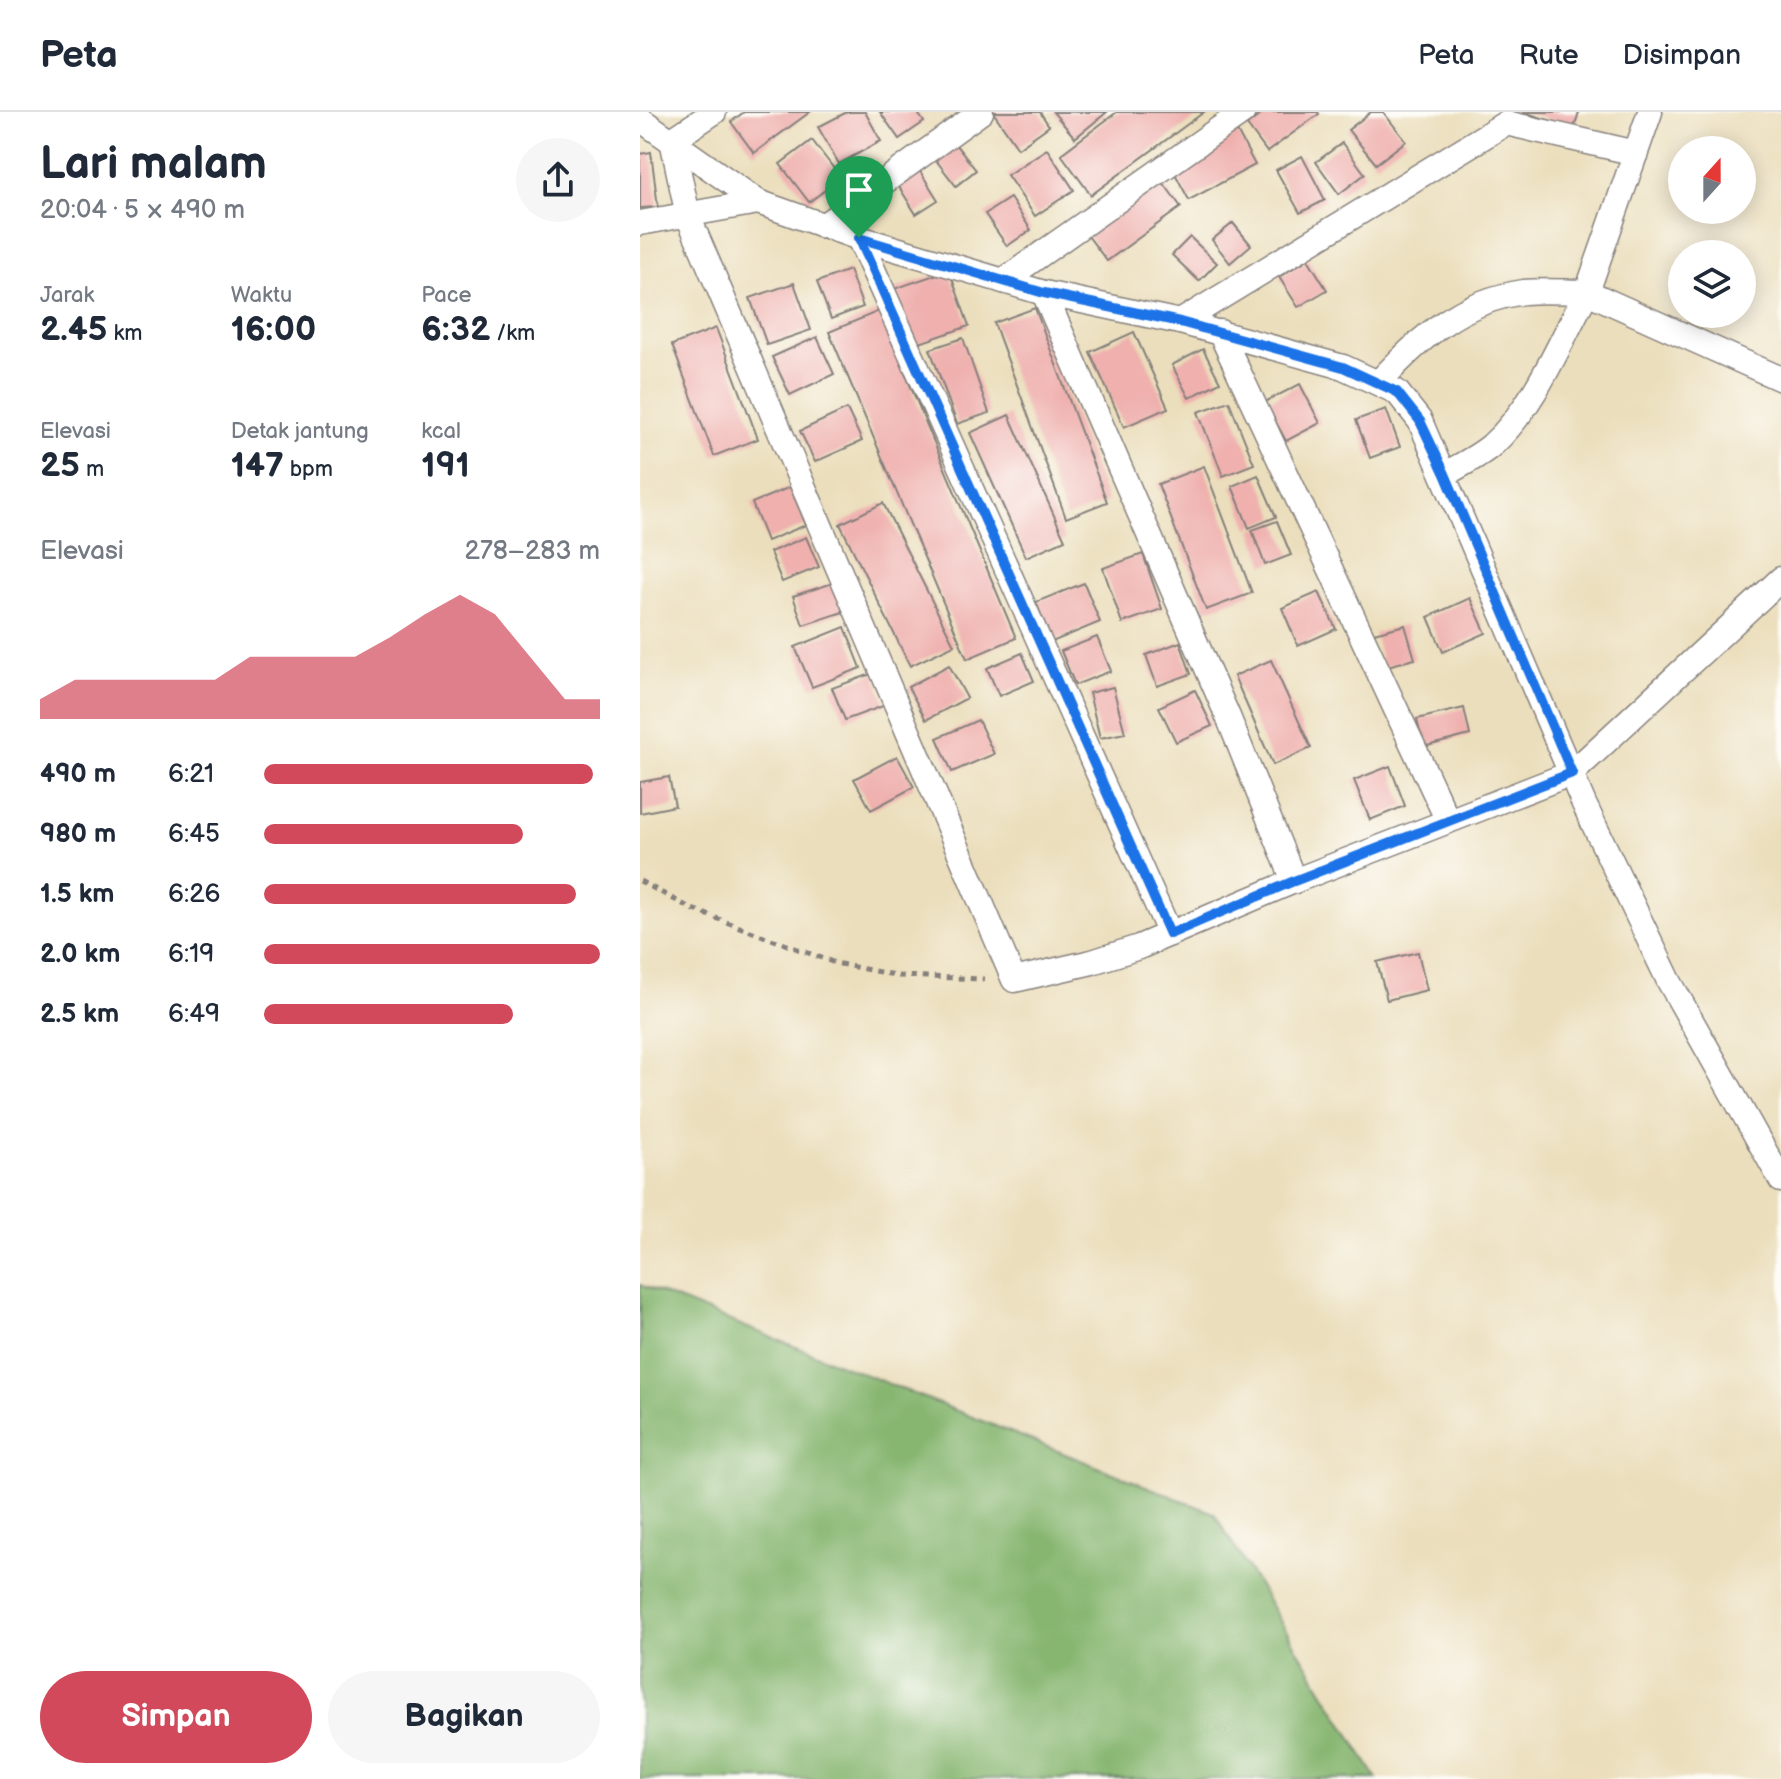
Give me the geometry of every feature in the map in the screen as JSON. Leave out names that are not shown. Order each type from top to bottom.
[{"type":"street","points":[[672,140],[714,112]]},
{"type":"street","points":[[823,226],[981,112]]},
{"type":"street","points":[[1003,281],[1243,112]]},
{"type":"street","points":[[1445,474],[1471,461],[1491,445],[1511,425],[1534,392],[1587,292],[1650,112]]},
{"type":"street","points":[[640,119],[758,202],[823,226],[1044,293],[1180,322],[1343,367],[1397,392],[1420,421],[1445,474],[1572,773],[1669,981],[1781,1180]]},
{"type":"street","points":[[1180,322],[1506,123],[1636,153]]},
{"type":"street","points":[[672,140],[688,216],[1014,980],[1092,962],[1139,947],[1294,881],[1572,773],[1781,579]]},
{"type":"street","points":[[640,223],[758,202]]},
{"type":"street","points":[[859,238],[1170,934]]},
{"type":"street","points":[[1379,382],[1416,343],[1452,315],[1490,300],[1524,292],[1587,292],[1781,379]]},
{"type":"street","points":[[1044,293],[1229,719],[1294,881]]},
{"type":"street","points":[[1220,332],[1448,821]]},
{"type":"path","points":[[640,881],[692,909],[835,963],[899,976],[1014,980]]},
{"type":"green space","points":[[640,1285],[1214,1513],[1377,1779],[640,1779]]},
{"type":"building","points":[[744,112],[810,112],[754,153],[731,122]]},
{"type":"building","points":[[847,112],[865,112],[881,141],[839,164],[818,127]]},
{"type":"building","points":[[880,112],[917,112],[924,122],[899,139]]},
{"type":"building","points":[[993,112],[1040,112],[1049,126],[1018,148]]},
{"type":"building","points":[[1053,112],[1107,112],[1075,138]]},
{"type":"building","points":[[1117,112],[1204,112],[1091,195],[1061,154]]},
{"type":"building","points":[[1264,112],[1319,114],[1267,152],[1247,125]]},
{"type":"building","points":[[1371,112],[1383,112],[1406,141],[1376,164],[1348,130]]},
{"type":"building","points":[[1523,112],[1579,112],[1574,128]]},
{"type":"building","points":[[1237,131],[1255,165],[1189,200],[1171,166]]},
{"type":"building","points":[[812,140],[841,178],[809,202],[780,164]]},
{"type":"building","points":[[1342,143],[1365,174],[1339,194],[1316,162]]},
{"type":"building","points":[[955,144],[976,170],[956,186],[935,159]]},
{"type":"building","points":[[1047,149],[1074,190],[1035,216],[1007,175]]},
{"type":"building","points":[[651,152],[658,207],[640,208],[640,154]]},
{"type":"building","points":[[1302,156],[1325,200],[1300,213],[1276,170]]},
{"type":"building","points":[[918,168],[938,200],[916,214],[896,182]]},
{"type":"building","points":[[1157,174],[1181,207],[1107,261],[1082,228]]},
{"type":"building","points":[[1010,198],[1031,230],[1007,246],[985,214]]},
{"type":"building","points":[[1233,223],[1251,245],[1230,263],[1212,240]]},
{"type":"building","points":[[1190,237],[1217,263],[1199,281],[1172,255]]},
{"type":"building","points":[[1308,259],[1327,290],[1298,307],[1279,277]]},
{"type":"building","points":[[849,270],[863,307],[831,319],[817,282]]},
{"type":"building","points":[[949,270],[969,326],[914,345],[894,289]]},
{"type":"building","points":[[794,283],[811,330],[767,345],[750,298]]},
{"type":"building","points":[[1035,308],[1107,502],[1066,518],[994,323]]},
{"type":"building","points":[[879,311],[1016,638],[967,659],[829,332]]},
{"type":"building","points":[[716,328],[758,439],[714,456],[672,345]]},
{"type":"building","points":[[1134,332],[1168,408],[1124,427],[1090,352]]},
{"type":"building","points":[[817,337],[834,374],[790,395],[772,357]]},
{"type":"building","points":[[963,338],[989,413],[957,424],[930,349]]},
{"type":"building","points":[[1203,349],[1220,382],[1189,398],[1172,365]]},
{"type":"building","points":[[1300,384],[1320,423],[1286,441],[1265,402]]},
{"type":"building","points":[[1229,401],[1254,464],[1223,476],[1198,412]]},
{"type":"building","points":[[847,409],[862,441],[815,462],[800,431]]},
{"type":"building","points":[[1386,409],[1400,447],[1370,458],[1356,420]]},
{"type":"building","points":[[1009,415],[1065,540],[1026,557],[970,433]]},
{"type":"building","points":[[1204,466],[1252,593],[1206,610],[1158,484]]},
{"type":"building","points":[[1258,475],[1276,517],[1249,528],[1232,486]]},
{"type":"building","points":[[790,487],[806,525],[767,541],[752,503]]},
{"type":"building","points":[[883,503],[954,645],[910,666],[840,524]]},
{"type":"building","points":[[1277,521],[1291,555],[1265,565],[1252,530]]},
{"type":"building","points":[[806,537],[819,567],[782,582],[770,552]]},
{"type":"building","points":[[1143,554],[1162,609],[1122,623],[1103,568]]},
{"type":"building","points":[[833,583],[843,612],[803,625],[793,596]]},
{"type":"building","points":[[1084,583],[1100,622],[1052,642],[1036,602]]},
{"type":"building","points":[[1319,592],[1336,629],[1298,646],[1282,608]]},
{"type":"building","points":[[1470,598],[1486,633],[1443,652],[1428,617]]},
{"type":"building","points":[[1405,625],[1415,659],[1383,667],[1374,633]]},
{"type":"building","points":[[845,627],[861,668],[812,687],[795,647]]},
{"type":"building","points":[[1097,637],[1111,671],[1075,685],[1061,651]]},
{"type":"building","points":[[1180,642],[1191,674],[1157,686],[1146,655]]},
{"type":"building","points":[[1022,653],[1034,681],[999,696],[987,668]]},
{"type":"building","points":[[1271,660],[1311,748],[1273,765],[1234,676]]},
{"type":"building","points":[[949,665],[967,698],[926,720],[908,687]]},
{"type":"building","points":[[874,673],[886,705],[845,720],[832,688]]},
{"type":"building","points":[[1113,687],[1125,733],[1100,738],[1089,693]]},
{"type":"building","points":[[1195,690],[1212,726],[1176,742],[1159,707]]},
{"type":"building","points":[[1464,708],[1470,735],[1423,747],[1417,719]]},
{"type":"building","points":[[978,720],[994,754],[952,772],[937,738]]},
{"type":"building","points":[[897,756],[914,787],[871,810],[854,779]]},
{"type":"building","points":[[1390,766],[1405,806],[1370,820],[1354,780]]},
{"type":"building","points":[[669,777],[675,806],[640,813],[640,782]]},
{"type":"building","points":[[1418,952],[1427,990],[1387,1000],[1377,962]]},
{"type":"route","points":[[859,238],[1044,293],[1180,322],[1343,367],[1397,392],[1420,421],[1445,474],[1572,773],[1294,881],[1170,934],[859,238]]}]
